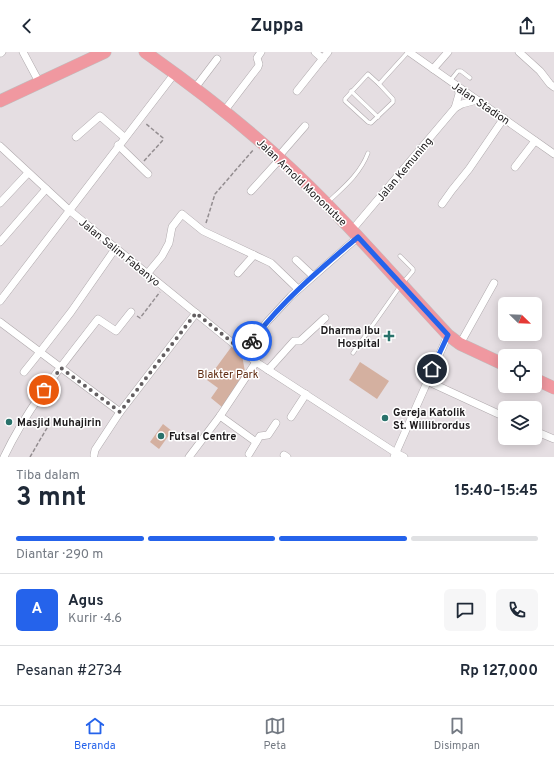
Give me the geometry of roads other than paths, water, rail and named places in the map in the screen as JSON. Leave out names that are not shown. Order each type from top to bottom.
[{"type":"highway","points":[[0,101],[105,52]]},
{"type":"highway","name":"Jalan Arnold Mononutue","points":[[145,52],[225,110],[279,158],[355,233],[448,335],[460,344],[498,363]]},
{"type":"highway","points":[[542,382],[554,388]]},
{"type":"street","points":[[23,52],[39,82]]},
{"type":"street","points":[[225,110],[258,67],[259,64],[257,58],[260,52]]},
{"type":"street","points":[[315,52],[323,59]]},
{"type":"street","points":[[297,91],[328,52]]},
{"type":"street","name":"Jalan Stadion","points":[[408,52],[554,154]]},
{"type":"street","points":[[434,69],[448,52]]},
{"type":"street","points":[[519,52],[540,71],[554,87]]},
{"type":"street","points":[[195,88],[217,59]]},
{"type":"street","points":[[0,301],[124,137],[175,73]]},
{"type":"street","points":[[455,108],[458,102],[458,88]]},
{"type":"street","name":"Jalan Kemuning","points":[[244,352],[267,322],[355,233],[455,108],[462,104],[477,100]]},
{"type":"street","points":[[76,137],[100,116],[124,137]]},
{"type":"street","points":[[442,204],[469,169],[504,118]]},
{"type":"street","points":[[251,191],[305,126]]},
{"type":"street","points":[[515,167],[535,141]]},
{"type":"street","points":[[118,145],[148,174]]},
{"type":"street","name":"Jalan Salim Fabanyo","points":[[0,146],[46,190],[115,249],[256,362],[306,394],[395,455],[404,457]]},
{"type":"street","points":[[0,203],[28,173]]},
{"type":"street","points":[[0,242],[46,190]]},
{"type":"street","points":[[147,274],[162,256],[168,243],[172,227],[182,214],[204,231],[272,263],[298,289]]},
{"type":"street","points":[[24,372],[71,312],[115,249]]},
{"type":"street","points":[[238,273],[254,255]]},
{"type":"street","points":[[296,260],[313,276]]},
{"type":"street","points":[[460,344],[494,283]]},
{"type":"street","points":[[4,457],[30,410],[98,319],[116,332],[131,312]]},
{"type":"street","points":[[94,455],[94,450],[120,412],[196,313]]},
{"type":"street","points":[[268,370],[294,341],[300,342],[325,318]]},
{"type":"street","points":[[0,322],[120,412]]},
{"type":"street","points":[[395,455],[448,335]]},
{"type":"street","points":[[189,457],[220,416],[256,362]]},
{"type":"street","points":[[427,381],[498,414]]},
{"type":"street","points":[[291,417],[306,394]]},
{"type":"street","points":[[220,416],[256,442]]},
{"type":"street","points":[[249,454],[260,436],[268,435],[276,423]]},
{"type":"street","points":[[542,434],[554,439]]},
{"type":"lane","points":[[379,84],[408,52]]},
{"type":"lane","points":[[450,81],[458,71],[461,71],[470,78]]},
{"type":"lane","points":[[368,74],[379,84],[393,100],[371,123],[345,101],[346,97],[351,91],[368,74]]},
{"type":"lane","points":[[351,91],[378,117]]},
{"type":"lane","points":[[326,204],[355,176],[361,168],[368,152]]},
{"type":"lane","points":[[353,353],[401,285],[412,273],[413,269],[400,256]]},
{"type":"place","name":"Dharma Ibu Hospital","points":[[389,336]]},
{"type":"place","name":"Gereja Katolik St. Willibrordus","points":[[385,418]]},
{"type":"place","name":"Masjid Muhajirin","points":[[9,422]]},
{"type":"place","name":"Futsal Centre","points":[[161,436]]},
{"type":"park label","name":"Blakter Park","points":[[228,374]]}]
